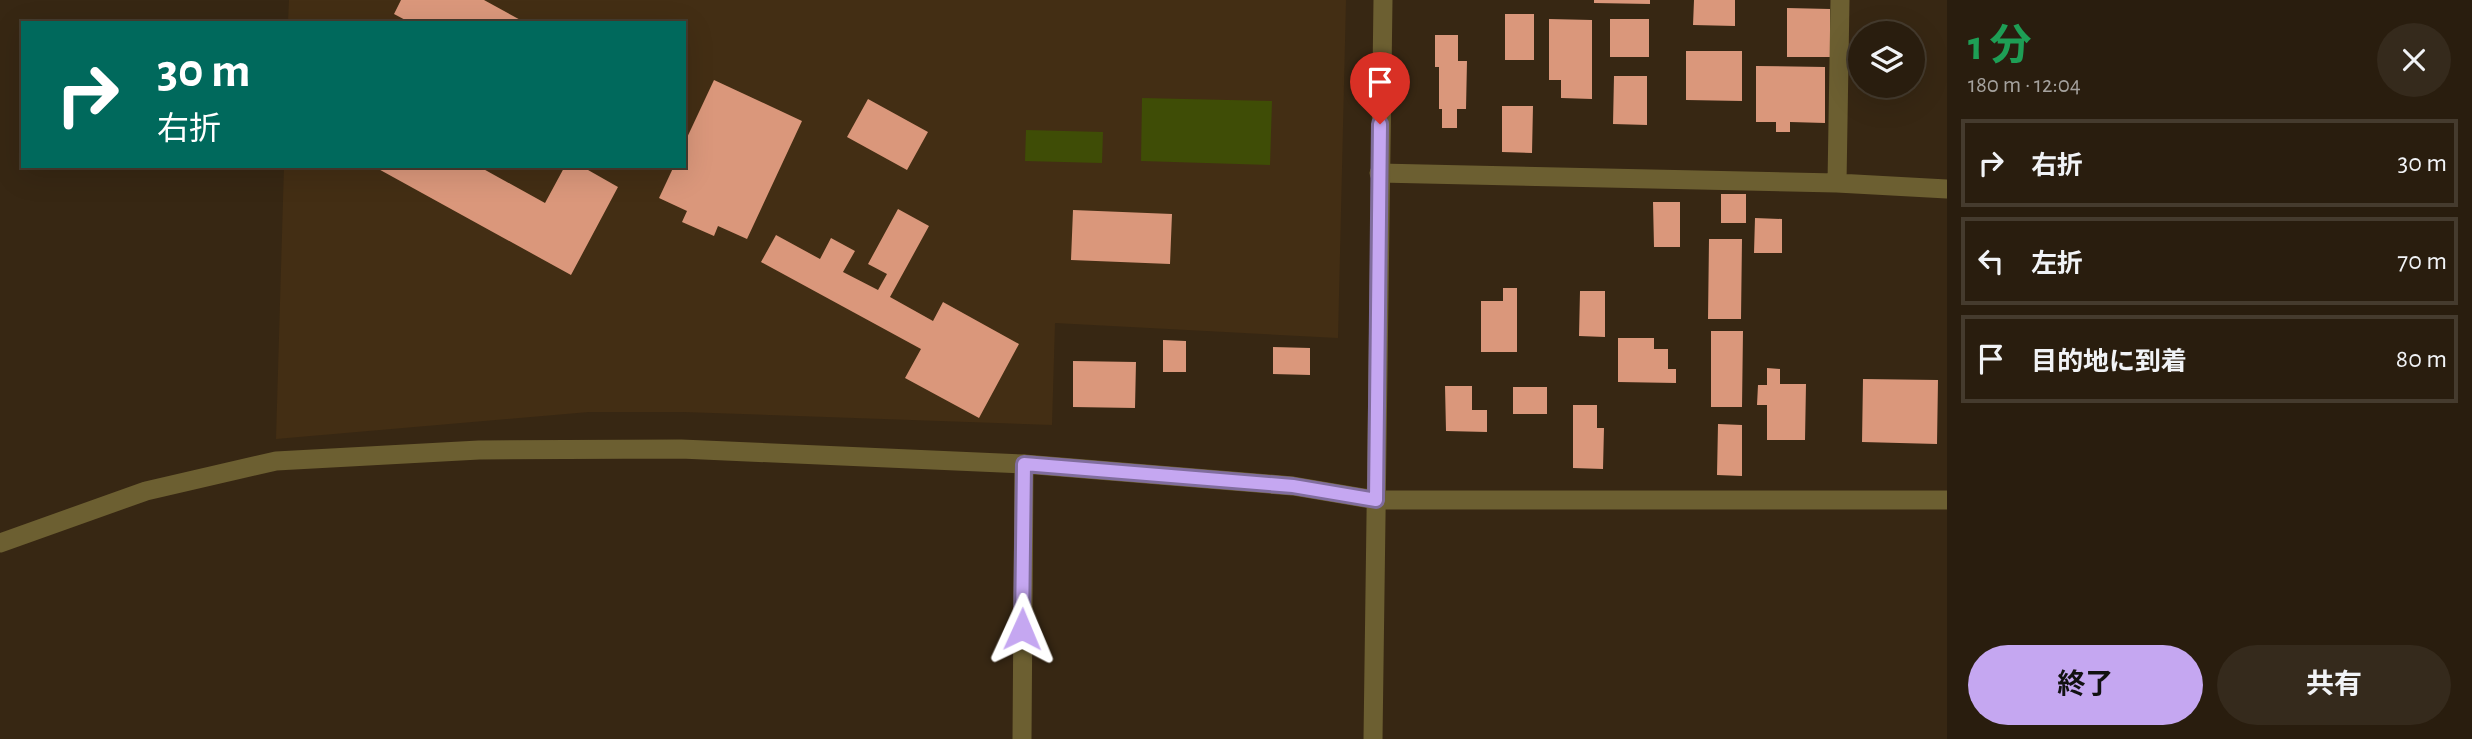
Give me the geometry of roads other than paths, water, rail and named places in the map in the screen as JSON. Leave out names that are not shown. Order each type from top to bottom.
[{"type":"street","points":[[1373,739],[1383,0]]},
{"type":"street","points":[[1838,183],[1840,0]]},
{"type":"street","points":[[1379,173],[1838,183],[1947,189]]},
{"type":"street","points":[[0,543],[146,491],[276,461],[479,450],[681,449],[1024,464],[1293,486],[1376,500],[1947,500]]},
{"type":"street","points":[[1022,739],[1024,464]]}]
